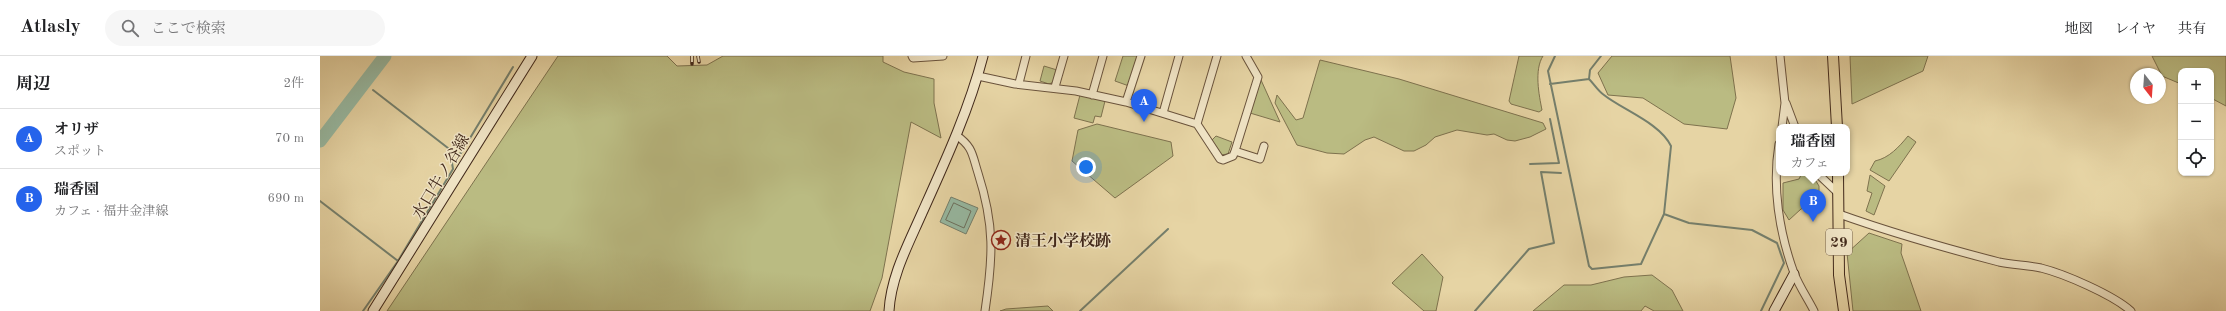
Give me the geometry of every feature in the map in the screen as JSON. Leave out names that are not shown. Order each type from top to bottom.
[{"type":"main road","points":[[1833,56],[1837,124]]},
{"type":"main road","name":"29","points":[[1838,176],[1839,275],[1844,311]]},
{"type":"street","name":"水口牛ノ谷線","points":[[373,311],[532,56]]},
{"type":"street","points":[[912,56],[913,58],[943,56]]},
{"type":"street","points":[[889,311],[891,289],[899,267],[956,135],[978,76],[983,56]]},
{"type":"street","points":[[1019,83],[1026,56]]},
{"type":"street","points":[[1055,87],[1064,56]]},
{"type":"street","points":[[1092,95],[1103,56]]},
{"type":"street","points":[[1126,102],[1140,56]]},
{"type":"street","points":[[1163,113],[1179,56]]},
{"type":"street","points":[[1197,124],[1218,56]]},
{"type":"street","points":[[978,76],[1055,87],[1126,102],[1197,124],[1220,159],[1233,156],[1258,77],[1246,56]]},
{"type":"street","points":[[1780,56],[1786,103],[1794,124]]},
{"type":"street","points":[[1782,124],[1786,103]]},
{"type":"street","points":[[956,135],[968,143],[987,200],[991,224],[992,265],[985,311]]},
{"type":"street","points":[[1235,151],[1260,159],[1264,146]]},
{"type":"street","points":[[1776,161],[1775,167],[1779,215],[1794,274],[1814,311]]},
{"type":"street","points":[[1820,176],[1838,194]]},
{"type":"street","points":[[1839,214],[1912,238],[2001,262],[2042,269],[2098,290],[2123,304],[2131,311]]},
{"type":"street","points":[[1774,311],[1794,274]]},
{"type":"green space","points":[[558,56],[667,56],[677,66],[707,65],[723,56],[883,56],[883,62],[904,72],[934,79],[934,103],[941,138],[911,122],[882,278],[870,311],[387,311]]},
{"type":"green space","points":[[1123,56],[1139,56],[1129,86],[1115,81]]},
{"type":"green space","points":[[1519,56],[1543,56],[1540,62],[1538,75],[1542,110],[1539,112],[1511,104],[1509,101]]},
{"type":"green space","points":[[1612,56],[1730,56],[1736,98],[1727,129],[1684,124],[1643,98],[1608,95],[1598,73]]},
{"type":"green space","points":[[1850,56],[1928,56],[1923,71],[1852,104]]},
{"type":"green space","points":[[2152,56],[2226,56],[2226,106],[2214,100],[2214,68],[2178,68],[2178,83],[2166,78],[2166,68],[2158,68]]},
{"type":"green space","points":[[1320,60],[1399,79],[1543,123],[1546,129],[1530,137],[1515,141],[1507,140],[1494,134],[1487,135],[1457,130],[1435,137],[1426,145],[1414,151],[1404,151],[1374,137],[1365,140],[1344,154],[1327,153],[1297,145],[1275,103],[1277,95],[1296,120],[1303,118]]},
{"type":"green space","points":[[1044,66],[1057,70],[1054,82],[1049,84],[1040,81]]},
{"type":"green space","points":[[1261,80],[1280,122],[1250,113]]},
{"type":"green space","points":[[1080,95],[1105,101],[1101,117],[1095,116],[1093,123],[1074,118]]},
{"type":"green space","points":[[1097,124],[1171,142],[1173,156],[1115,198],[1072,161],[1078,130]]},
{"type":"green space","points":[[1216,136],[1232,142],[1228,154],[1220,155],[1211,141]]},
{"type":"green space","points":[[1908,136],[1916,142],[1889,181],[1870,170],[1875,161],[1889,155]]},
{"type":"green space","points":[[1870,175],[1885,186],[1874,215],[1866,211],[1872,193],[1867,191]]},
{"type":"green space","points":[[1800,176],[1813,176],[1819,186],[1819,202],[1801,209],[1789,220],[1783,210],[1783,183],[1799,179]]},
{"type":"green space","points":[[1869,233],[1902,244],[1901,253],[1921,311],[1853,311],[1847,253]]},
{"type":"green space","points":[[1422,254],[1443,277],[1436,311],[1424,311],[1392,283]]},
{"type":"green space","points":[[1652,275],[1672,290],[1683,311],[1654,311],[1645,306],[1641,311],[1533,311],[1564,285],[1591,285],[1624,277]]},
{"type":"green space","points":[[1048,306],[1053,311],[1000,311],[1006,309]]},
{"type":"water","points":[[951,197],[978,208],[966,234],[940,222]]},
{"type":"waterway","points":[[320,141],[385,56]]},
{"type":"waterway","points":[[1555,56],[1548,71],[1589,266],[1592,269],[1641,264],[1664,214]]},
{"type":"waterway","points":[[1601,56],[1590,70],[1589,79],[1612,101],[1659,130],[1671,146],[1664,214],[1689,223],[1752,230],[1777,243],[1784,263],[1761,311]]},
{"type":"waterway","points":[[373,90],[457,155],[461,153],[513,67]]},
{"type":"waterway","points":[[1550,84],[1589,79]]},
{"type":"waterway","points":[[1530,164],[1559,163],[1550,119]]},
{"type":"waterway","points":[[363,311],[398,261],[453,169],[452,163]]},
{"type":"waterway","points":[[1475,311],[1529,249],[1554,243],[1541,172],[1561,173]]},
{"type":"waterway","points":[[320,201],[398,261]]},
{"type":"waterway","points":[[1080,311],[1168,229]]},
{"type":"railway","points":[[692,56],[692,64]]},
{"type":"railway","points":[[698,56],[699,62]]},
{"type":"place","name":"オリザ","points":[[1144,122]]},
{"type":"place","name":"瑞香園","points":[[1813,222]]},
{"type":"place","name":"清王小学校跡","points":[[1001,240]]}]
